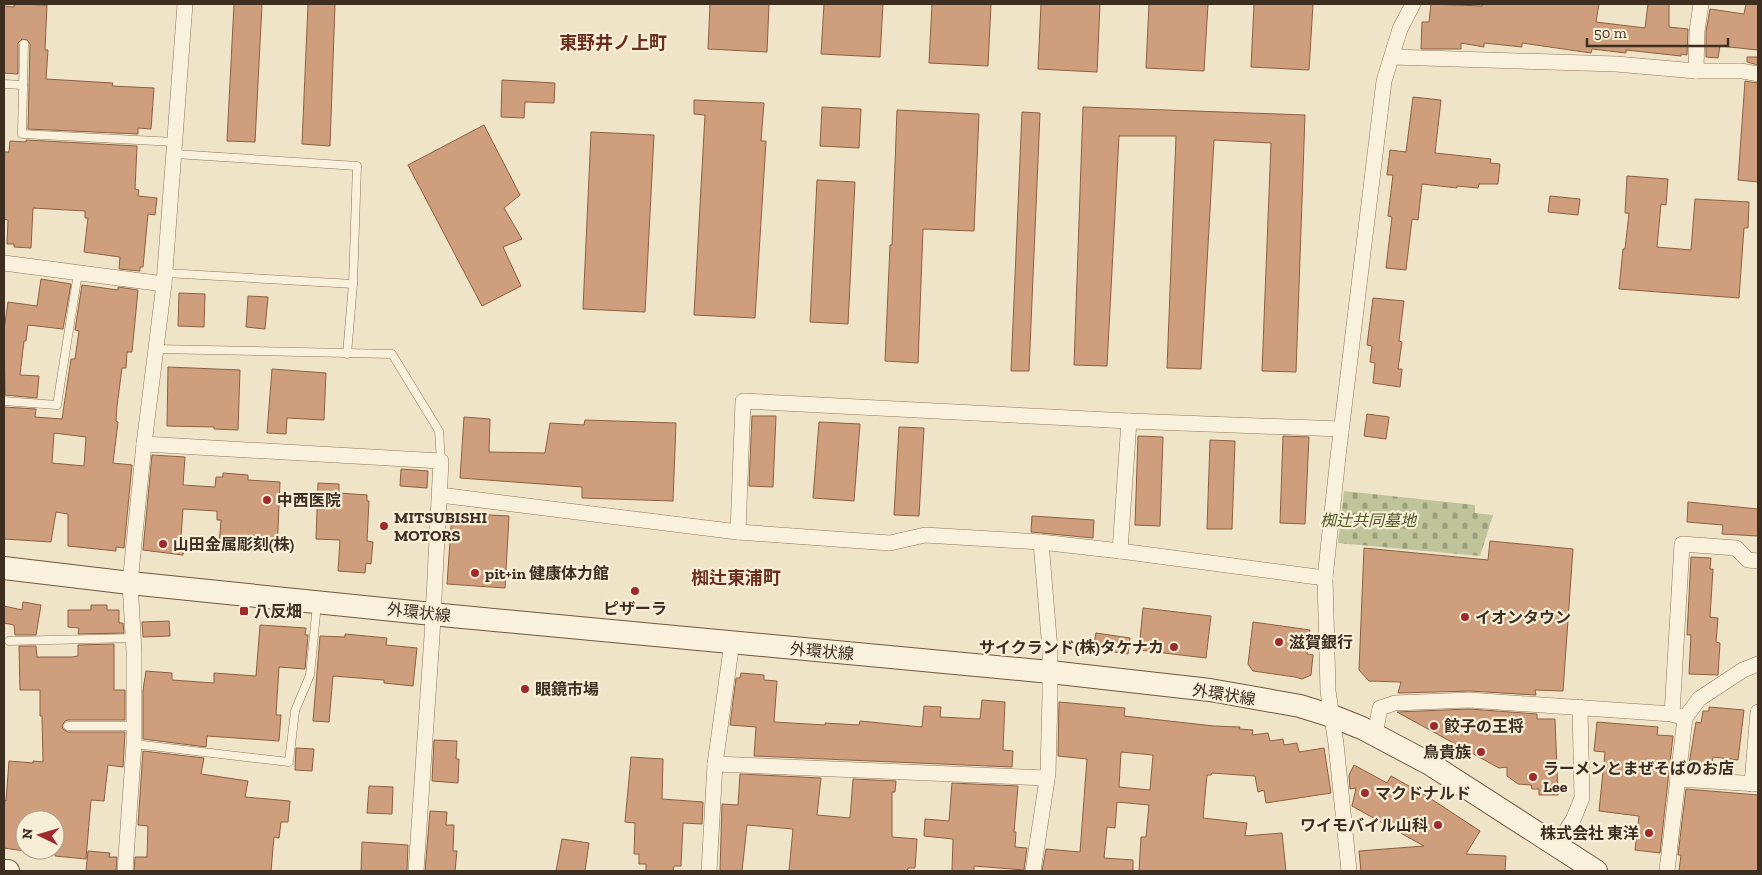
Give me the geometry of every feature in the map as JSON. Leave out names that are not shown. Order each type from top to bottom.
[{"type":"street","points":[[125,871],[134,744],[133,638],[130,584],[144,444],[165,279],[185,4]]},
{"type":"street","points":[[1349,871],[1328,691],[1325,578],[1341,428],[1384,81],[1400,30],[1413,4]]},
{"type":"street","points":[[1696,71],[1697,31],[1701,4]]},
{"type":"street","points":[[1392,57],[1616,64],[1758,74]]},
{"type":"street","points":[[4,263],[78,273],[165,279]]},
{"type":"street","points":[[738,532],[743,401],[1129,421],[1341,428]]},
{"type":"street","points":[[1120,551],[1129,421]]},
{"type":"street","points":[[144,444],[441,461],[434,614],[416,871]]},
{"type":"street","points":[[440,494],[738,532],[890,543],[926,536],[1042,542],[1325,578]]},
{"type":"street","points":[[1033,871],[1047,778],[1050,672],[1042,542]]},
{"type":"street","points":[[1668,871],[1678,779],[1682,544],[1736,548],[1748,560],[1758,562]]},
{"type":"street","name":"外環状線","points":[[4,568],[130,584],[1050,672],[1210,690],[1300,706],[1332,716],[1375,734],[1430,764],[1596,871]]},
{"type":"street","points":[[709,871],[715,764],[732,642]]},
{"type":"street","points":[[1375,734],[1380,708],[1396,704],[1469,700],[1678,716],[1699,699],[1743,670],[1758,664]]},
{"type":"street","points":[[1556,846],[1573,820],[1582,798],[1580,708]]},
{"type":"street","points":[[1678,779],[1755,784],[1758,712]]},
{"type":"street","points":[[715,764],[1047,778]]},
{"type":"lane","points":[[24,44],[22,134],[357,166],[347,354]]},
{"type":"lane","points":[[4,84],[23,85]]},
{"type":"lane","points":[[4,401],[57,405],[78,273]]},
{"type":"lane","points":[[165,279],[352,284]]},
{"type":"lane","points":[[156,349],[392,354],[439,430],[441,461]]},
{"type":"lane","points":[[134,744],[289,762],[295,711],[310,675],[317,601]]},
{"type":"lane","points":[[9,642],[133,638]]},
{"type":"lane","points":[[68,726],[134,726]]},
{"type":"green space","name":"椥辻共同墓地","points":[[1344,491],[1475,505],[1475,513],[1493,515],[1480,556],[1338,543]]},
{"type":"building","points":[[14,4],[47,5],[45,50],[48,50],[46,79],[113,83],[112,86],[154,88],[151,129],[138,128],[138,134],[28,129],[30,44],[27,40],[22,39],[18,43],[18,74],[4,73],[4,6],[14,7]]},
{"type":"building","points":[[234,4],[262,4],[255,142],[227,141]]},
{"type":"building","points":[[308,4],[335,4],[330,146],[302,144]]},
{"type":"building","points":[[710,4],[769,4],[767,52],[708,49]]},
{"type":"building","points":[[824,4],[883,4],[880,57],[821,54]]},
{"type":"building","points":[[932,4],[991,4],[988,66],[929,63]]},
{"type":"building","points":[[1041,4],[1100,4],[1097,72],[1038,69]]},
{"type":"building","points":[[1149,4],[1208,4],[1204,71],[1146,68]]},
{"type":"building","points":[[1254,4],[1313,4],[1309,70],[1251,67]]},
{"type":"building","points":[[1431,4],[1482,6],[1483,4],[1599,4],[1596,22],[1645,28],[1648,4],[1669,4],[1669,27],[1688,29],[1687,55],[1626,50],[1626,53],[1592,49],[1591,53],[1522,43],[1522,47],[1484,43],[1484,47],[1461,43],[1461,49],[1421,49],[1422,22],[1429,22]]},
{"type":"building","points":[[1746,4],[1758,4],[1758,50],[1720,46],[1718,58],[1706,57],[1706,32],[1710,9],[1744,14]]},
{"type":"building","points":[[1747,57],[1758,57],[1758,65],[1747,62]]},
{"type":"building","points":[[502,80],[555,83],[554,103],[525,102],[524,118],[501,117]]},
{"type":"building","points":[[1745,81],[1758,83],[1758,182],[1738,180]]},
{"type":"building","points":[[1413,97],[1441,100],[1435,153],[1491,159],[1490,163],[1500,164],[1498,184],[1479,184],[1478,188],[1457,186],[1457,188],[1422,184],[1418,220],[1412,219],[1406,270],[1386,268],[1392,217],[1388,216],[1393,175],[1387,175],[1390,150],[1406,152]]},
{"type":"building","points":[[694,100],[764,103],[761,141],[766,141],[755,318],[694,315],[705,115],[694,114]]},
{"type":"building","points":[[822,107],[861,109],[859,148],[820,146]]},
{"type":"building","points":[[1083,107],[1305,115],[1296,372],[1262,371],[1271,143],[1214,140],[1201,369],[1167,368],[1176,136],[1119,136],[1107,366],[1074,365]]},
{"type":"building","points":[[897,110],[979,114],[974,231],[923,229],[918,363],[885,361]]},
{"type":"building","points":[[1022,112],[1040,113],[1029,371],[1011,371]]},
{"type":"building","points":[[484,125],[520,195],[504,208],[522,239],[503,247],[521,286],[482,306],[408,165]]},
{"type":"building","points":[[591,132],[654,135],[645,312],[583,309]]},
{"type":"building","points":[[26,140],[137,146],[135,189],[139,190],[138,196],[157,198],[155,215],[148,214],[143,267],[140,267],[140,271],[119,269],[120,257],[84,252],[88,218],[85,218],[85,211],[33,208],[31,248],[14,247],[14,244],[7,244],[8,220],[4,219],[4,152],[9,152],[10,141],[26,142]]},
{"type":"building","points":[[1627,176],[1668,179],[1666,205],[1661,204],[1657,247],[1691,250],[1695,199],[1749,202],[1748,228],[1744,228],[1739,298],[1619,289],[1629,213],[1625,213]]},
{"type":"building","points":[[817,180],[855,182],[848,324],[810,322]]},
{"type":"building","points":[[1550,196],[1580,199],[1578,215],[1548,212]]},
{"type":"building","points":[[41,279],[71,284],[63,329],[28,325],[20,375],[39,376],[37,398],[5,395],[4,330],[8,302],[37,306]]},
{"type":"building","points":[[82,285],[118,290],[118,287],[138,290],[132,352],[127,352],[126,368],[122,368],[117,406],[116,421],[118,422],[113,463],[132,465],[124,548],[116,547],[116,551],[68,546],[68,514],[56,512],[51,542],[4,539],[4,407],[36,409],[35,417],[62,419],[71,359],[75,359],[79,331],[75,330]],"holes":[[[54,433],[86,437],[84,466],[52,463]]]},
{"type":"building","points":[[179,293],[205,294],[204,327],[178,326]]},
{"type":"building","points":[[248,296],[268,297],[265,329],[246,327]]},
{"type":"building","points":[[1373,298],[1404,301],[1399,341],[1402,342],[1398,369],[1402,369],[1400,387],[1373,383],[1375,363],[1370,362],[1372,346],[1367,345]]},
{"type":"building","points":[[168,367],[240,370],[238,430],[214,429],[214,427],[167,426]]},
{"type":"building","points":[[272,369],[326,373],[324,420],[287,418],[286,434],[267,433]]},
{"type":"building","points":[[1367,414],[1389,417],[1386,439],[1364,436]]},
{"type":"building","points":[[752,416],[776,416],[773,487],[749,486]]},
{"type":"building","points":[[464,417],[490,419],[489,452],[545,453],[550,423],[584,425],[585,420],[676,423],[673,501],[582,498],[582,487],[460,478]]},
{"type":"building","points":[[819,422],[860,424],[854,501],[813,498]]},
{"type":"building","points":[[899,427],[924,428],[919,516],[894,515]]},
{"type":"building","points":[[1138,436],[1163,437],[1160,526],[1135,525]]},
{"type":"building","points":[[1283,436],[1309,437],[1305,524],[1280,523]]},
{"type":"building","points":[[1210,440],[1235,441],[1232,529],[1207,529]]},
{"type":"building","points":[[152,455],[185,457],[183,485],[215,487],[216,477],[223,477],[223,473],[248,475],[248,480],[280,482],[277,552],[251,551],[252,547],[219,545],[221,520],[217,520],[217,511],[183,509],[181,537],[185,538],[183,555],[143,550]]},
{"type":"building","points":[[401,469],[428,471],[427,488],[400,486]]},
{"type":"building","points":[[318,483],[339,484],[339,493],[367,495],[367,501],[369,501],[367,541],[373,542],[371,564],[366,563],[365,573],[338,571],[340,540],[316,539]]},
{"type":"building","points":[[1688,502],[1758,509],[1758,536],[1722,534],[1723,525],[1687,522]]},
{"type":"building","points":[[452,513],[509,516],[505,588],[447,584]]},
{"type":"building","points":[[1032,516],[1094,520],[1093,538],[1031,532]]},
{"type":"building","name":"イオンタウン","points":[[1490,541],[1573,549],[1563,691],[1535,690],[1536,695],[1470,691],[1398,693],[1401,682],[1369,681],[1359,670],[1364,548],[1488,560]]},
{"type":"building","points":[[1691,557],[1711,558],[1710,569],[1713,569],[1710,617],[1718,618],[1716,642],[1720,643],[1718,675],[1689,674],[1691,635],[1687,635]]},
{"type":"building","points":[[23,602],[41,605],[36,635],[15,635],[14,625],[4,623],[4,606],[22,610]]},
{"type":"building","points":[[91,605],[107,605],[107,610],[119,610],[119,623],[123,623],[124,633],[78,634],[79,628],[68,627],[68,610],[91,610]]},
{"type":"building","points":[[1143,608],[1211,616],[1206,658],[1139,650]]},
{"type":"building","points":[[169,621],[170,636],[143,637],[142,622]]},
{"type":"building","name":"滋賀銀行","points":[[1253,622],[1310,630],[1307,654],[1313,655],[1311,675],[1302,679],[1253,671],[1248,664]]},
{"type":"building","points":[[260,625],[306,628],[305,635],[308,635],[305,669],[279,667],[276,715],[281,715],[279,741],[207,736],[206,747],[143,739],[143,690],[146,671],[172,673],[172,680],[214,683],[214,673],[256,676]]},
{"type":"building","points":[[1096,633],[1130,638],[1128,654],[1093,649]]},
{"type":"building","points":[[345,634],[387,638],[386,645],[417,648],[413,686],[384,683],[384,680],[333,676],[329,722],[313,721],[320,636],[345,637]]},
{"type":"building","points":[[114,644],[114,690],[125,690],[125,720],[68,720],[62,726],[63,729],[68,732],[125,732],[123,767],[108,765],[104,801],[91,800],[86,859],[65,857],[65,810],[15,810],[15,850],[4,848],[4,800],[6,801],[9,761],[43,762],[40,690],[20,690],[19,646],[36,646],[37,657],[72,657],[78,656],[78,645]]},
{"type":"building","points":[[741,673],[764,675],[764,680],[777,681],[774,722],[859,725],[860,721],[922,727],[924,706],[941,707],[940,717],[980,719],[982,700],[1005,702],[1003,750],[1013,751],[1012,767],[754,756],[756,727],[730,725],[736,678],[740,678]]},
{"type":"building","points":[[1059,702],[1125,708],[1124,716],[1240,727],[1239,729],[1253,730],[1252,735],[1268,733],[1270,741],[1283,739],[1284,745],[1297,743],[1299,752],[1324,748],[1331,793],[1266,803],[1264,790],[1258,792],[1255,776],[1212,773],[1207,775],[1203,818],[1247,823],[1245,836],[1282,833],[1286,871],[1139,871],[1141,837],[1146,837],[1149,805],[1117,802],[1115,828],[1107,827],[1104,858],[1133,860],[1133,871],[1042,871],[1046,849],[1080,852],[1087,759],[1058,756]],"holes":[[[1121,752],[1153,755],[1150,790],[1119,787]]]},
{"type":"building","points":[[1709,707],[1744,710],[1738,760],[1713,757],[1711,772],[1688,770],[1696,722],[1701,723],[1703,711],[1709,711]]},
{"type":"building","points":[[1469,709],[1537,714],[1537,719],[1555,719],[1558,795],[1539,795],[1539,789],[1532,789],[1531,785],[1518,784],[1507,776],[1507,767],[1499,768],[1397,712]]},
{"type":"building","points":[[1597,722],[1658,727],[1657,735],[1673,736],[1660,853],[1635,850],[1639,816],[1599,811],[1605,752],[1594,751]]},
{"type":"building","points":[[434,740],[457,741],[456,759],[459,759],[458,783],[432,781]]},
{"type":"building","points":[[296,748],[314,749],[312,771],[295,770]]},
{"type":"building","points":[[143,751],[204,758],[201,774],[248,781],[245,797],[290,801],[288,822],[281,822],[279,838],[274,837],[271,871],[134,871],[135,857],[147,857],[148,826],[138,825]]},
{"type":"building","points":[[631,757],[663,759],[662,799],[703,802],[702,824],[683,823],[681,866],[674,866],[673,871],[646,871],[646,864],[639,864],[639,854],[634,854],[635,823],[625,822]]},
{"type":"building","points":[[1354,765],[1387,783],[1391,776],[1425,795],[1480,831],[1466,854],[1506,856],[1505,871],[1361,871],[1359,851],[1424,846],[1352,806],[1356,788],[1350,789],[1349,775]]},
{"type":"building","points":[[740,774],[821,778],[817,815],[850,818],[853,779],[896,781],[895,792],[892,792],[892,837],[917,839],[915,868],[908,868],[907,871],[789,871],[793,829],[747,825],[742,871],[720,871],[722,804],[738,805]]},
{"type":"building","points":[[952,783],[1018,786],[1014,832],[1016,832],[1015,847],[1027,848],[1024,870],[974,866],[974,871],[952,871],[953,839],[924,836],[925,819],[949,821]]},
{"type":"building","points":[[369,786],[393,787],[392,814],[367,813]]},
{"type":"building","points":[[1686,789],[1758,795],[1758,871],[1679,871],[1681,855],[1678,855]]},
{"type":"building","points":[[430,811],[447,812],[446,825],[454,825],[453,851],[457,851],[455,871],[425,871]]},
{"type":"building","points":[[562,839],[589,843],[585,871],[556,871]]},
{"type":"building","points":[[362,842],[408,845],[407,871],[361,871]]},
{"type":"building","points":[[88,851],[110,853],[109,857],[117,857],[116,871],[86,871]]},
{"type":"place","name":"中西医院","points":[[267,500]]},
{"type":"place","name":"MITSUBISHI MOTORS","points":[[384,526]]},
{"type":"place","name":"山田金属彫刻(株)","points":[[163,544]]},
{"type":"place","name":"pit+in 健康体力館","points":[[475,573]]},
{"type":"place","name":"ピザーラ","points":[[635,591]]},
{"type":"place","name":"八反畑","points":[[244,611]]},
{"type":"place","name":"イオンタウン","points":[[1465,617]]},
{"type":"place","name":"滋賀銀行","points":[[1279,642]]},
{"type":"place","name":"サイクランド(株)タケナカ","points":[[1174,647]]},
{"type":"place","name":"眼鏡市場","points":[[525,689]]},
{"type":"place","name":"餃子の王将","points":[[1434,726]]},
{"type":"place","name":"鳥貴族","points":[[1481,752]]},
{"type":"place","name":"ラーメンとまぜそばのお店 Lee","points":[[1533,777]]},
{"type":"place","name":"マクドナルド","points":[[1365,793]]},
{"type":"place","name":"ワイモバイル山科","points":[[1438,825]]},
{"type":"place","name":"株式会社 東洋","points":[[1649,833]]},
{"type":"district","name":"東野井ノ上町","points":[[613,43]]},
{"type":"district","name":"椥辻東浦町","points":[[736,578]]}]
